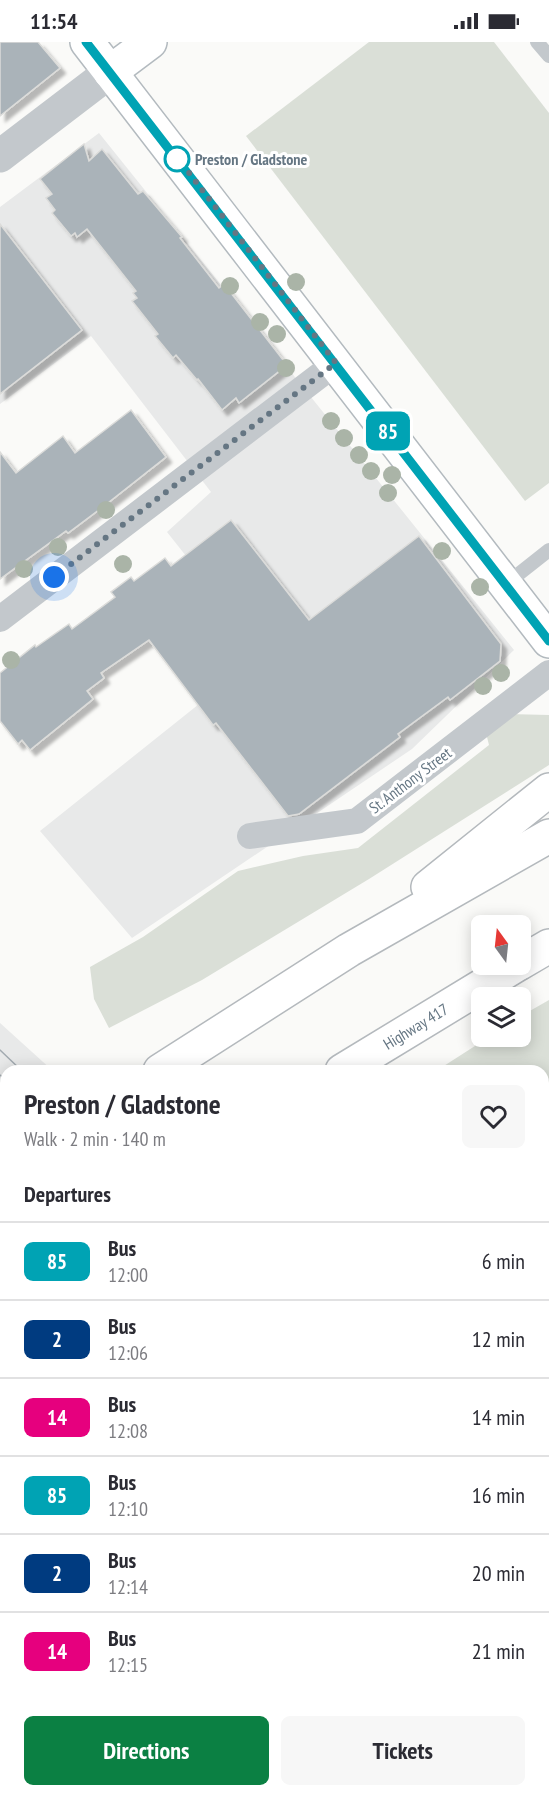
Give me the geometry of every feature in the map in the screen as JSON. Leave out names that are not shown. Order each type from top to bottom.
[{"type":"main road","points":[[87,42],[549,641]]},
{"type":"main road","points":[[110,72],[150,42]]},
{"type":"main road","points":[[349,950],[549,789]]},
{"type":"main road","points":[[169,1065],[349,950],[549,836]]},
{"type":"main road","name":"Highway 417","points":[[531,957],[549,946]]},
{"type":"main road","name":"Highway 417","points":[[352,1065],[501,975]]},
{"type":"street","points":[[0,156],[110,72]]},
{"type":"street","points":[[0,619],[336,363]]},
{"type":"street","name":"St. Anthony Street","points":[[250,836],[357,821],[549,673]]},
{"type":"lane","points":[[537,42],[549,56]]},
{"type":"lane","points":[[505,585],[549,550]]},
{"type":"shaded area","points":[[369,42],[494,42],[549,113],[549,483],[525,501],[246,136]]},
{"type":"shaded area","points":[[99,133],[514,650],[412,749],[132,938],[40,831],[263,653],[167,532],[211,492],[91,336],[0,404],[0,207]]},
{"type":"shaded area","points":[[507,714],[549,715],[549,765],[369,879],[202,980],[109,1028],[94,999],[90,967],[143,937],[238,871],[303,856],[358,848],[489,745],[486,733]]},
{"type":"shaded area","points":[[549,1000],[549,1065],[445,1065],[473,1047],[531,1047],[531,1010]]},
{"type":"shaded area","points":[[0,1023],[46,1065],[0,1065]]},
{"type":"building","points":[[0,42],[38,42],[60,68],[0,116]]},
{"type":"building","points":[[84,144],[89,161],[102,149],[138,194],[143,191],[182,237],[180,238],[219,288],[224,284],[287,365],[239,403],[236,398],[222,410],[198,379],[176,355],[173,358],[155,336],[158,334],[132,301],[137,298],[133,293],[136,291],[87,229],[77,237],[75,233],[71,236],[52,213],[55,210],[46,198],[52,194],[40,179]]},
{"type":"building","points":[[0,224],[82,330],[0,394]]},
{"type":"building","points":[[131,410],[166,457],[68,533],[66,531],[0,579],[0,452],[16,473],[63,436],[75,453]]},
{"type":"building","points":[[231,520],[309,620],[419,536],[501,644],[500,661],[450,700],[448,697],[398,734],[400,737],[299,814],[288,816],[216,723],[213,725],[149,640],[101,673],[104,678],[87,691],[93,699],[30,750],[22,740],[18,744],[0,721],[0,673],[35,645],[36,647],[69,624],[72,629],[115,597],[111,592],[131,577],[134,581],[165,558],[171,566]]},
{"type":"tram line","points":[[0,1050],[16,1065]]},
{"type":"bus line","name":"85","points":[[86,42],[549,641]]},
{"type":"place","name":"Preston / Gladstone","points":[[177,159]]},
{"type":"route","points":[[54,577],[336,363],[176,156],[177,159]]}]
